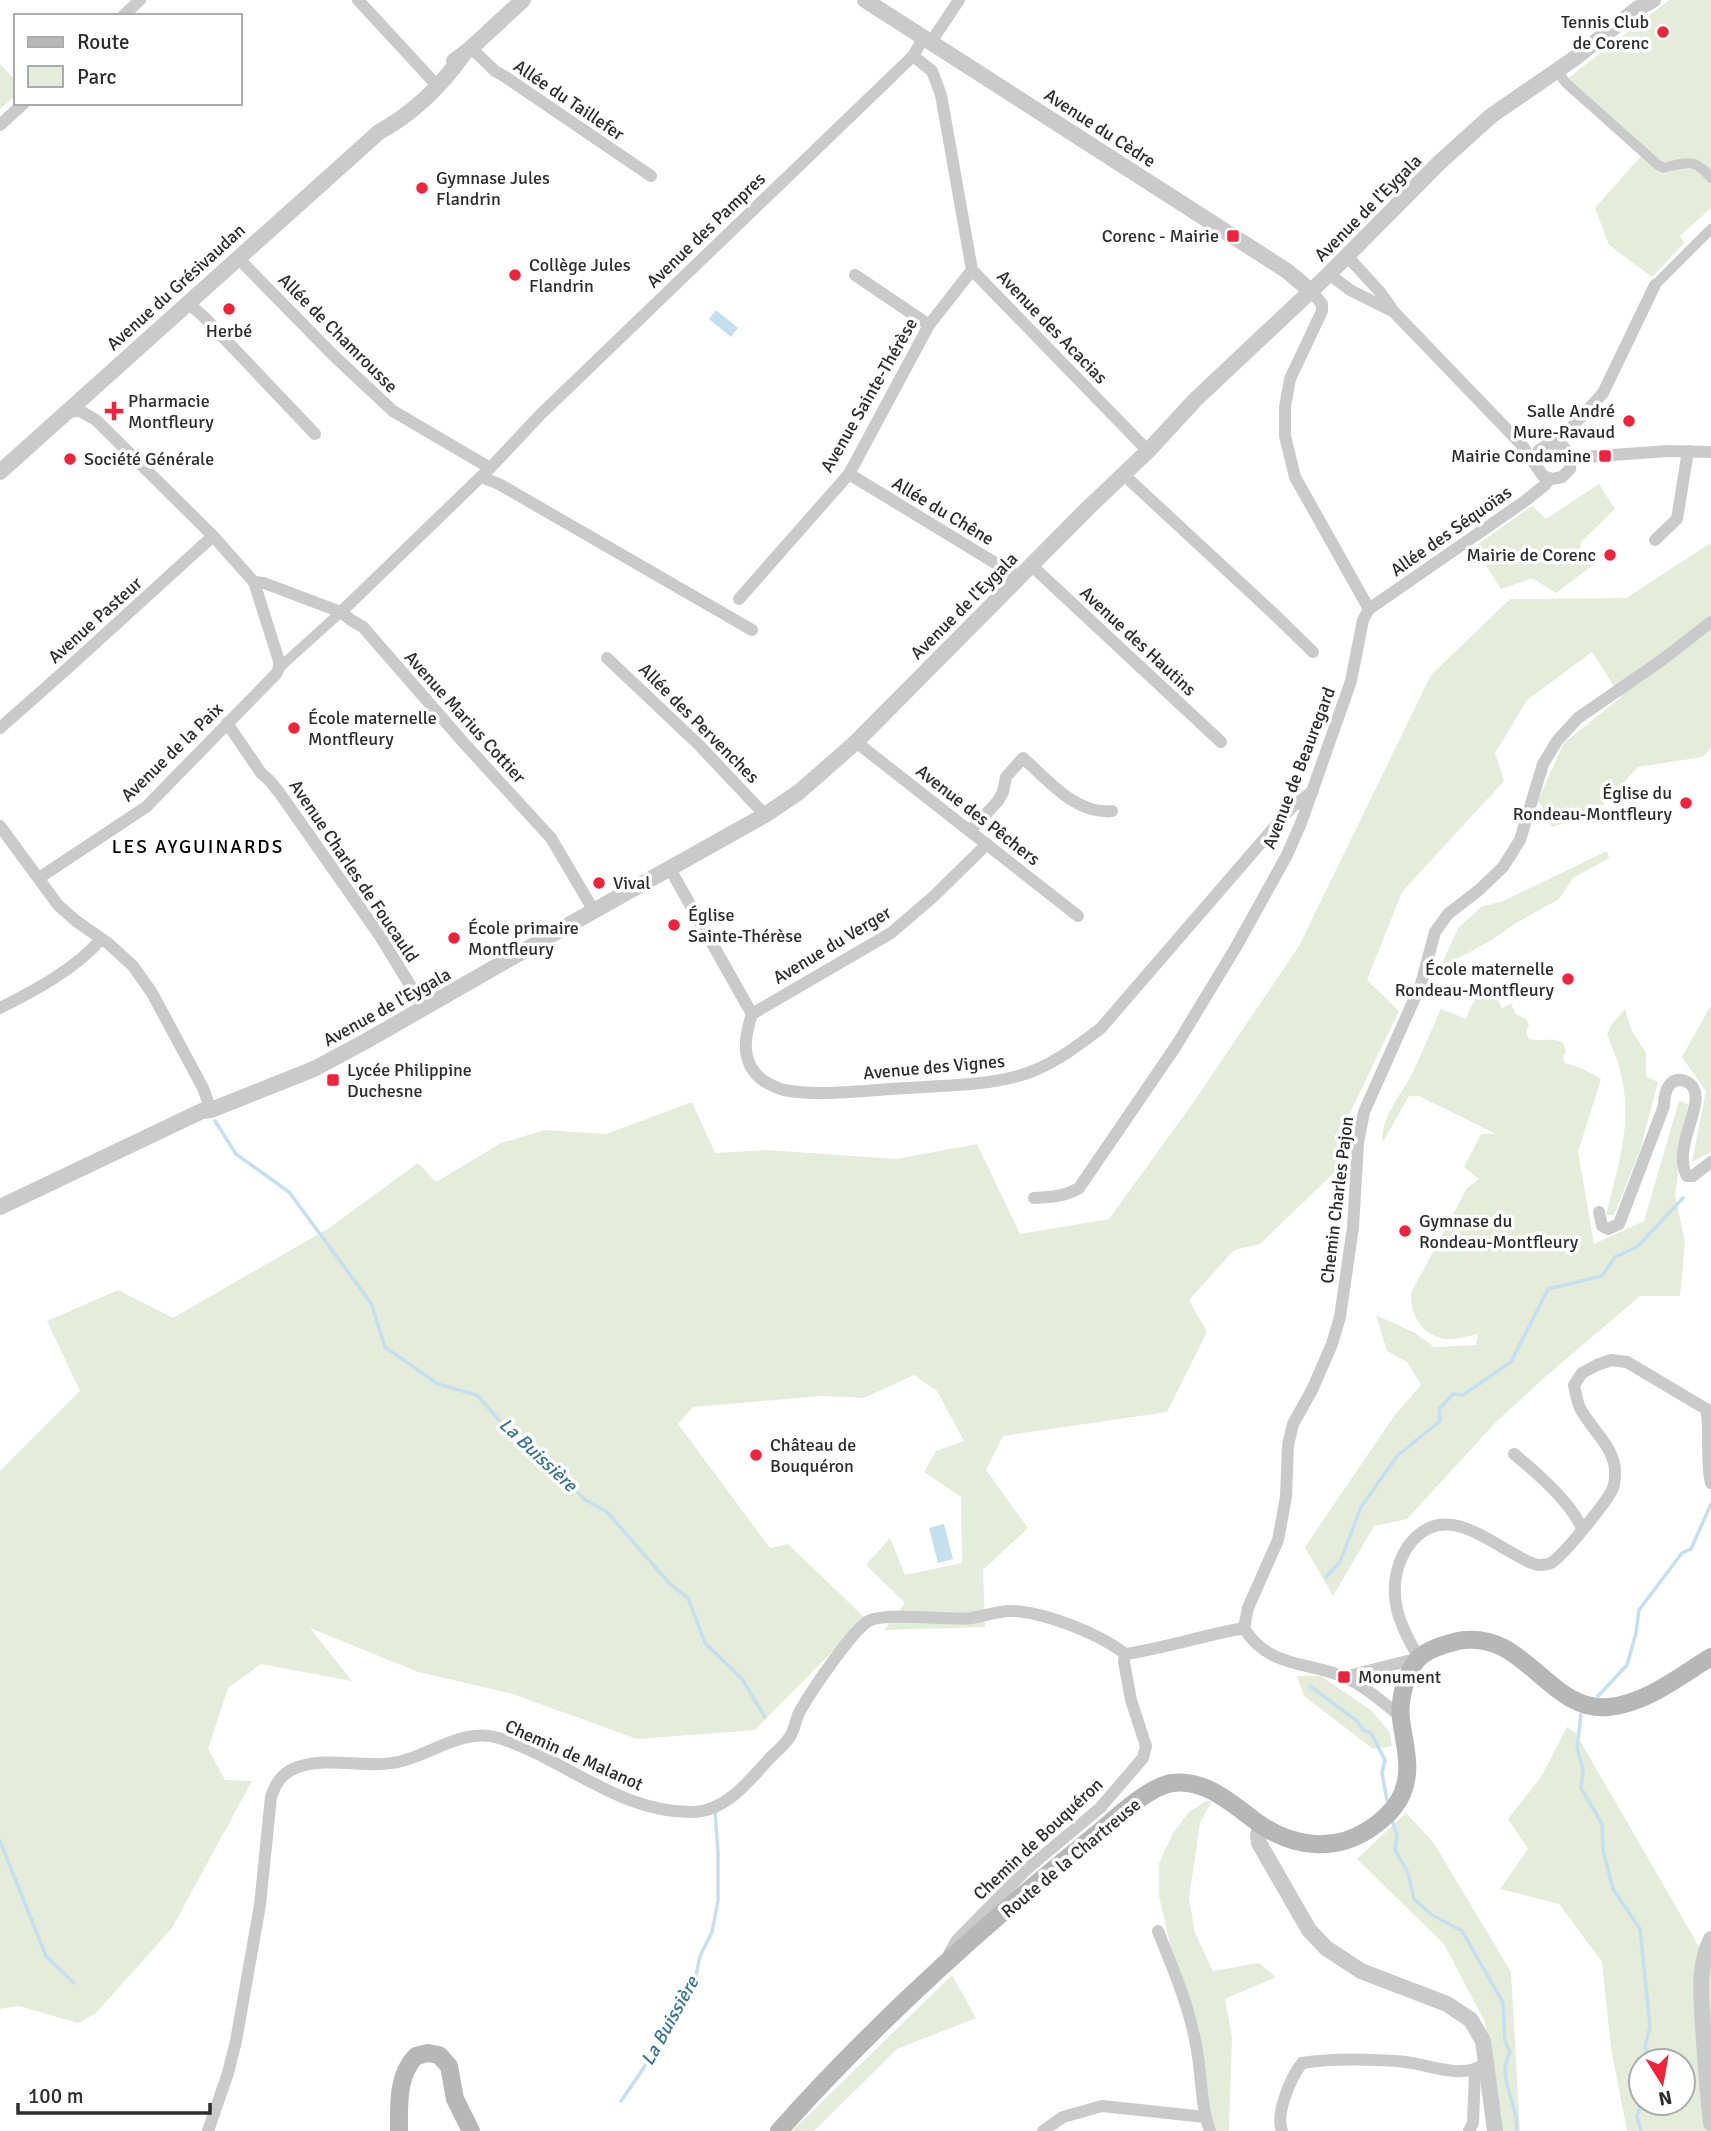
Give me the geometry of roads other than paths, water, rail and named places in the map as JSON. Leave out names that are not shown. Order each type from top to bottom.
[{"type":"main road","points":[[1419,1658],[1441,1646],[1470,1640],[1487,1641],[1524,1659],[1570,1698],[1607,1707],[1645,1697],[1711,1657]]},
{"type":"main road","name":"Route de la Chartreuse","points":[[779,2131],[837,2068],[944,1965],[1049,1872],[1137,1801],[1157,1789],[1171,1783],[1204,1788],[1222,1795],[1275,1833],[1309,1844],[1327,1845],[1350,1840],[1386,1817],[1402,1793],[1407,1771],[1405,1738],[1400,1716],[1403,1691],[1419,1658]]},
{"type":"main road","points":[[399,2131],[404,2072],[416,2056],[428,2053],[439,2055],[449,2066],[455,2099],[471,2131]]},
{"type":"street","points":[[125,14],[140,0]]},
{"type":"street","points":[[358,0],[431,79]]},
{"type":"street","name":"Avenue du Grésivaudan","points":[[379,132],[385,121],[523,0]]},
{"type":"street","name":"Avenue du Cèdre","points":[[865,0],[1287,271],[1311,291]]},
{"type":"street","name":"Avenue des Pampres","points":[[341,612],[541,414],[913,56],[959,0]]},
{"type":"street","name":"Avenue de l'Eygala","points":[[0,1208],[202,1111],[211,1110],[314,1069],[765,815],[799,792],[856,743],[1148,451],[1195,400],[1329,274],[1440,162],[1491,116],[1653,0]]},
{"type":"street","name":"Avenue du Grésivaudan","points":[[0,472],[379,132],[398,121],[428,96],[467,51]]},
{"type":"street","name":"Allée du Taillefer","points":[[467,51],[651,176]]},
{"type":"street","name":"Avenue des Acacias","points":[[913,56],[932,71],[941,94],[972,270],[1148,451]]},
{"type":"street","points":[[1557,71],[1566,83],[1658,165],[1664,168],[1692,162],[1703,167],[1711,178]]},
{"type":"street","points":[[0,125],[22,105]]},
{"type":"street","points":[[1535,464],[1537,454],[1603,393],[1655,285],[1711,229]]},
{"type":"street","points":[[1347,256],[1380,292],[1394,312],[1521,444],[1540,474],[1549,479],[1567,474],[1571,458],[1566,448],[1550,444],[1521,444]]},
{"type":"street","name":"Allée de Chamrousse","points":[[239,258],[333,355],[393,411],[485,472]]},
{"type":"street","name":"Avenue Sainte-Thérèse","points":[[739,599],[849,474],[929,325],[972,270]]},
{"type":"street","points":[[1329,274],[1350,290],[1394,312]]},
{"type":"street","points":[[855,275],[929,325]]},
{"type":"street","points":[[1311,291],[1319,298],[1322,311],[1290,379],[1285,407],[1285,436],[1289,460],[1300,487],[1369,609]]},
{"type":"street","points":[[188,303],[315,434]]},
{"type":"street","points":[[93,387],[92,401],[96,420]]},
{"type":"street","points":[[67,411],[80,411],[96,420],[213,536],[254,582],[279,665],[341,612]]},
{"type":"street","points":[[1571,458],[1688,451],[1711,453]]},
{"type":"street","points":[[1655,540],[1677,519],[1688,451]]},
{"type":"street","points":[[485,472],[499,484],[752,630]]},
{"type":"street","name":"Allée du Chêne","points":[[849,474],[1026,572]]},
{"type":"street","points":[[1124,475],[1313,652]]},
{"type":"street","name":"Allée des Séquoïas","points":[[1369,609],[1525,501],[1549,479]]},
{"type":"street","name":"Avenue Pasteur","points":[[0,728],[213,536]]},
{"type":"street","name":"Avenue des Hautins","points":[[1026,572],[1221,742]]},
{"type":"street","name":"Avenue Marius Cottier","points":[[254,582],[276,587],[341,612],[363,627],[551,838],[594,911]]},
{"type":"street","points":[[259,602],[267,592],[276,587]]},
{"type":"street","name":"Avenue de Beauregard","points":[[1034,1198],[1068,1195],[1079,1188],[1129,1117],[1236,947],[1287,855],[1301,823],[1351,681],[1363,620],[1369,609]]},
{"type":"street","name":"Chemin Charles Pajon","points":[[1244,1628],[1248,1608],[1278,1540],[1286,1497],[1288,1444],[1293,1424],[1312,1390],[1332,1344],[1340,1317],[1353,1227],[1358,1143],[1364,1112],[1421,984],[1435,932],[1448,914],[1503,867],[1520,840],[1543,764],[1557,741],[1578,718],[1662,660],[1711,622]]},
{"type":"street","name":"Allée des Pervenches","points":[[607,658],[699,745],[765,815]]},
{"type":"street","name":"Avenue de la Paix","points":[[39,878],[146,807],[279,665]]},
{"type":"street","name":"Avenue Charles de Foucauld","points":[[227,723],[261,774],[281,795],[373,926],[424,1008]]},
{"type":"street","name":"Avenue des Pêchers","points":[[856,743],[1078,916]]},
{"type":"street","points":[[970,831],[998,801],[1006,777],[1023,758],[1077,804],[1098,813],[1112,811]]},
{"type":"street","name":"Avenue des Vignes","points":[[752,1014],[744,1046],[749,1065],[763,1080],[781,1090],[852,1092],[950,1086],[1019,1076],[1037,1069],[1071,1050],[1101,1028],[1291,808],[1313,791]]},
{"type":"street","points":[[0,826],[58,905],[133,966],[152,993],[203,1088],[211,1110]]},
{"type":"street","name":"Avenue du Verger","points":[[752,1014],[891,933],[914,915],[987,844]]},
{"type":"street","points":[[670,869],[752,1014]]},
{"type":"street","points":[[0,1008],[30,993],[90,953],[101,939]]},
{"type":"street","points":[[1599,1212],[1602,1226],[1608,1230],[1619,1224],[1664,1106],[1664,1091],[1670,1083],[1687,1081],[1695,1087],[1698,1095],[1699,1107],[1682,1152],[1687,1176],[1693,1176],[1711,1161]]},
{"type":"street","name":"Avenue de l'Eygala","points":[[0,1214],[203,1118],[211,1110]]},
{"type":"street","points":[[1344,1677],[1419,1658],[1398,1619],[1394,1592],[1395,1578],[1404,1552],[1409,1542],[1420,1532],[1446,1523],[1467,1529],[1528,1562],[1541,1565],[1551,1563],[1582,1529],[1613,1489],[1615,1475],[1614,1460],[1580,1409],[1574,1385],[1582,1373],[1597,1365],[1611,1360],[1627,1362],[1706,1409],[1710,1417],[1708,1464],[1711,1483]]},
{"type":"street","points":[[1514,1454],[1560,1498],[1578,1519],[1582,1529]]},
{"type":"street","name":"Chemin de Malanot","points":[[208,2131],[236,2041],[260,1905],[271,1797],[275,1785],[287,1772],[313,1763],[399,1762],[457,1740],[484,1735],[561,1765],[614,1794],[643,1805],[697,1812],[713,1808],[730,1798],[791,1736],[809,1695],[869,1620],[886,1617],[968,1618],[1000,1612],[1024,1612],[1090,1632],[1125,1654]]},
{"type":"street","points":[[1125,1654],[1244,1628],[1261,1647],[1279,1658],[1344,1677],[1400,1716]]},
{"type":"street","name":"Chemin de Bouquéron","points":[[944,1965],[957,1940],[1027,1870],[1100,1808],[1143,1758],[1146,1746],[1131,1700],[1125,1654]]},
{"type":"street","points":[[1261,1824],[1259,1843],[1309,1930],[1326,1948],[1362,1971],[1447,2004],[1471,2020],[1482,2041],[1473,2123],[1469,2131]]},
{"type":"street","points":[[1158,1931],[1191,2017],[1205,2118],[1210,2131]]},
{"type":"street","points":[[1711,1939],[1702,1965],[1701,1992],[1711,2123]]},
{"type":"street","points":[[1282,2131],[1279,2123],[1285,2098],[1302,2063],[1317,2060],[1395,2060],[1449,2071],[1481,2067]]},
{"type":"street","points":[[1481,2067],[1495,2131]]},
{"type":"street","points":[[1043,2131],[1063,2118],[1102,2106],[1205,2118]]},
{"type":"water","points":[[716,310],[738,328],[731,337],[709,319]]},
{"type":"water","points":[[944,1524],[953,1559],[938,1563],[929,1528]]},
{"type":"waterway","name":"La Buissière","points":[[215,1121],[236,1154],[289,1192],[371,1303],[385,1347],[438,1384],[477,1395],[515,1438],[547,1458],[584,1499],[607,1512],[670,1584],[688,1598],[705,1643],[742,1679],[765,1717]]},
{"type":"waterway","points":[[1326,1577],[1340,1562],[1361,1507],[1398,1455],[1440,1421],[1439,1409],[1453,1394],[1463,1395],[1511,1362],[1548,1289],[1602,1276],[1615,1257],[1637,1247],[1683,1198]]},
{"type":"waterway","points":[[1598,1696],[1627,1665],[1639,1610],[1682,1553],[1691,1549],[1711,1504]]},
{"type":"waterway","points":[[1310,1686],[1357,1721],[1363,1730],[1371,1733],[1385,1760],[1382,1773],[1387,1800]]},
{"type":"waterway","points":[[1581,1714],[1577,1748],[1583,1769],[1581,1788],[1602,1824],[1603,1850],[1613,1889],[1640,1929],[1650,2026],[1645,2047]]},
{"type":"waterway","name":"La Buissière","points":[[621,2101],[643,2069],[675,2007],[694,1985],[700,1956],[712,1932],[718,1901],[715,1811]]},
{"type":"waterway","points":[[1393,1823],[1397,1835],[1395,1850],[1408,1873],[1414,1899],[1432,1915],[1462,1931],[1503,2003],[1505,2041],[1510,2052],[1505,2076],[1516,2116],[1516,2131]]},
{"type":"waterway","name":"LES AYGUINARDS","points":[[0,1841],[46,1956],[74,1983]]},
{"type":"waterway","points":[[1637,2117],[1641,2131]]},
{"type":"place","name":"Tennis Club de Corenc","points":[[1663,32]]},
{"type":"place","name":"Gymnase Jules Flandrin","points":[[422,188]]},
{"type":"place","name":"Corenc - Mairie","points":[[1233,236]]},
{"type":"place","name":"Collège Jules Flandrin","points":[[515,275]]},
{"type":"place","name":"Herbé","points":[[229,309]]},
{"type":"place","name":"Pharmacie Montfleury","points":[[114,411]]},
{"type":"place","name":"Salle André Mure-Ravaud","points":[[1629,421]]},
{"type":"place","name":"Mairie Condamine","points":[[1605,456]]},
{"type":"place","name":"Société Générale","points":[[70,459]]},
{"type":"place","name":"Mairie de Corenc","points":[[1610,555]]},
{"type":"place","name":"École maternelle Montfleury","points":[[294,728]]},
{"type":"place","name":"Église du Rondeau-Montfleury","points":[[1686,803]]},
{"type":"place","name":"Vival","points":[[599,883]]},
{"type":"place","name":"Église Sainte-Thérèse","points":[[674,925]]},
{"type":"place","name":"École primaire Montfleury","points":[[454,938]]},
{"type":"place","name":"École maternelle Rondeau-Montfleury","points":[[1568,979]]},
{"type":"place","name":"Lycée Philippine Duchesne","points":[[333,1080]]},
{"type":"place","name":"Gymnase du Rondeau-Montfleury","points":[[1405,1231]]},
{"type":"place","name":"Château de Bouquéron","points":[[756,1455]]},
{"type":"place","name":"Monument","points":[[1344,1677]]},
{"type":"district","name":"LES AYGUINARDS","points":[[198,847]]}]
